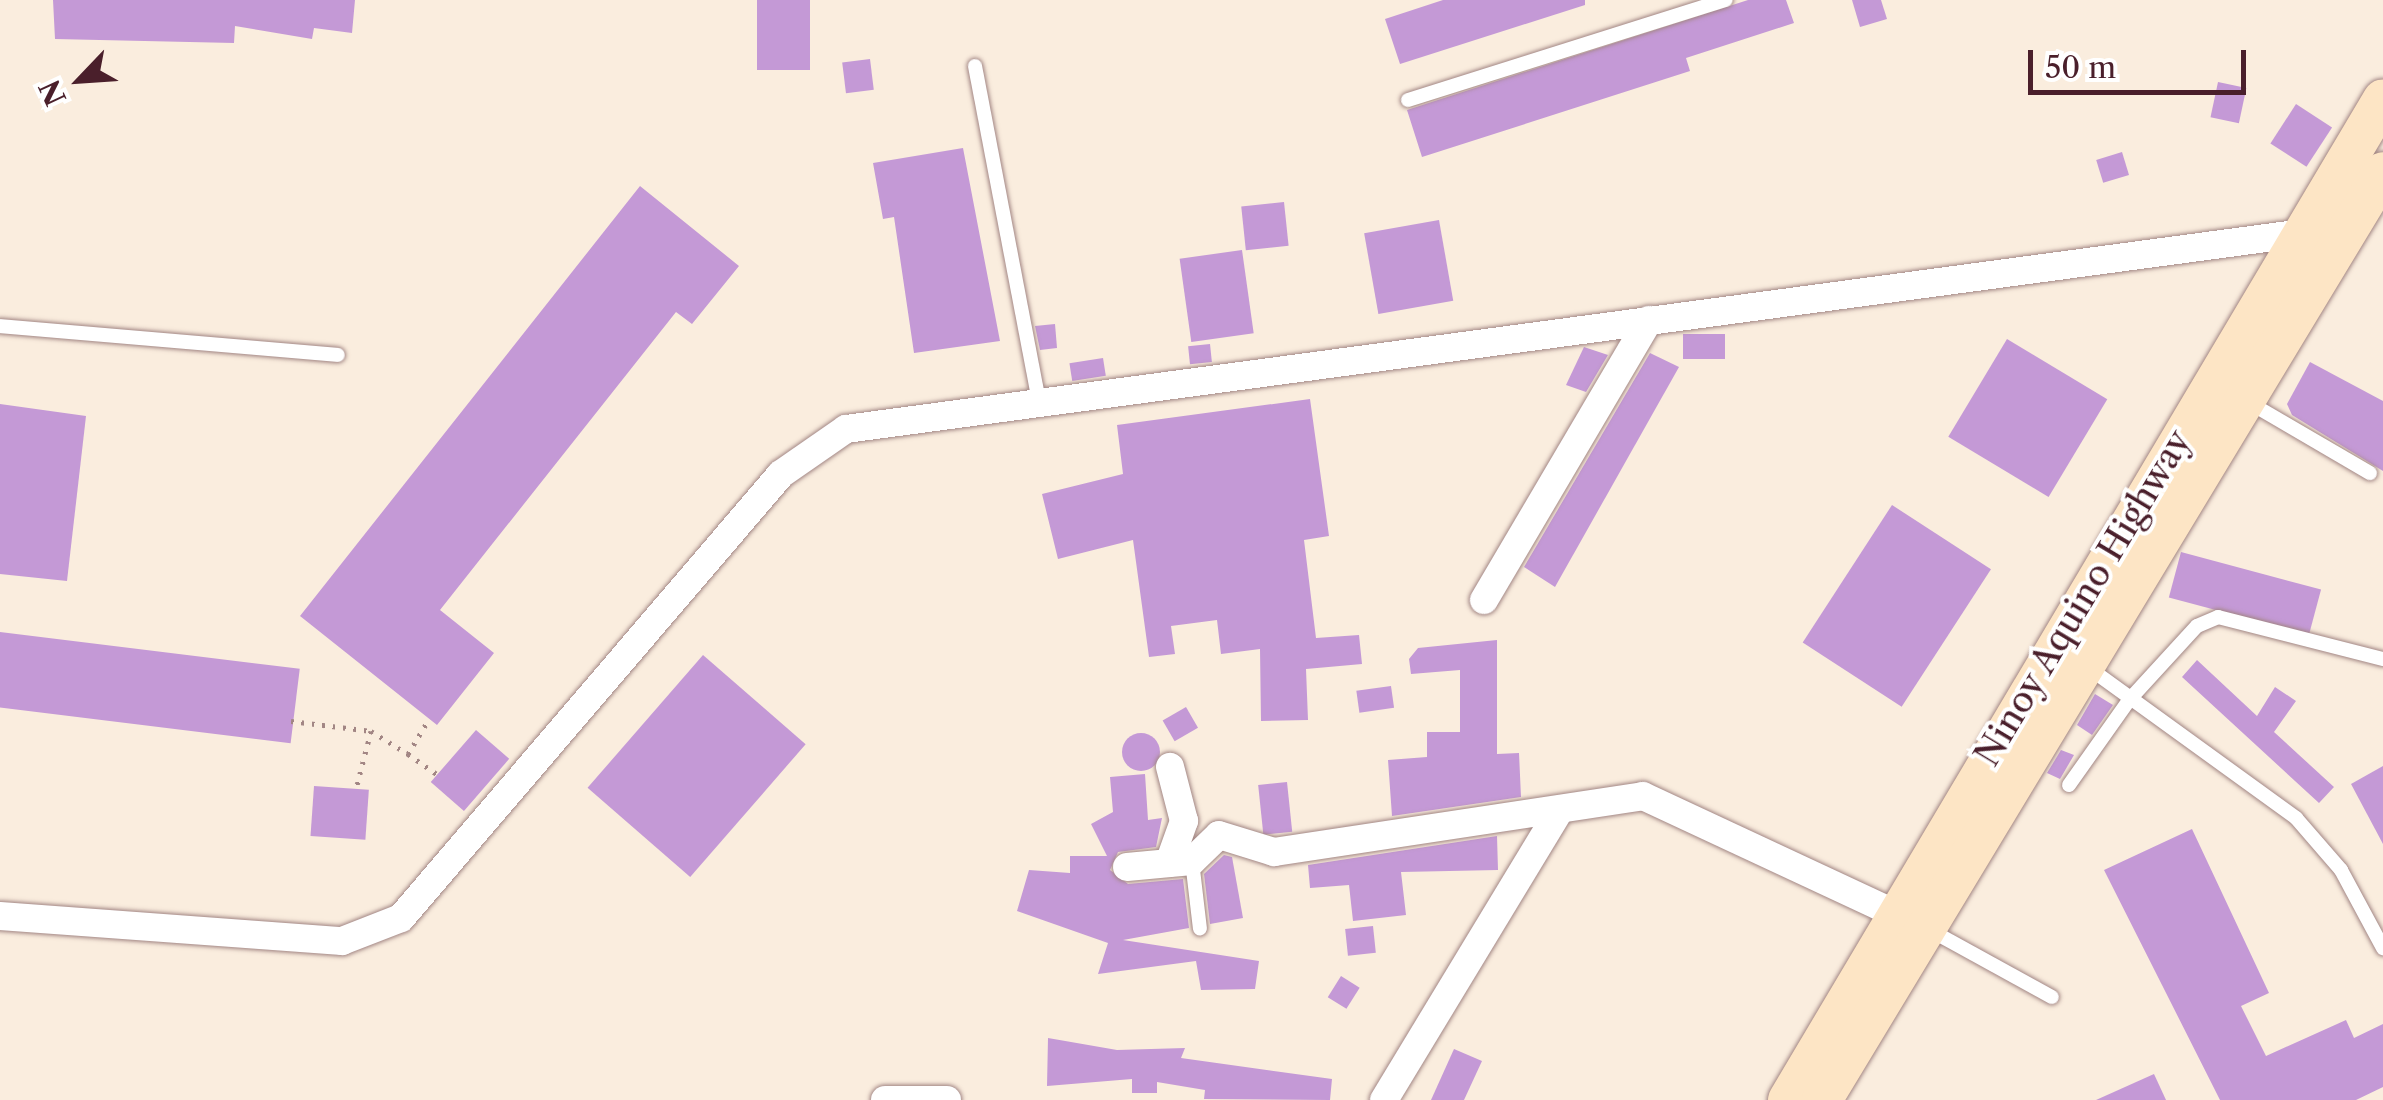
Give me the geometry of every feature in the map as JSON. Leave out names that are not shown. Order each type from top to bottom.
[{"type":"main road","name":"Ninoy Aquino Highway","points":[[1788,1100],[2088,668],[2257,388],[2360,186],[2383,98]]},
{"type":"main road","name":"Ninoy Aquino Highway","points":[[1822,1100],[1911,921],[2230,354],[2302,233],[2360,186]]},
{"type":"main road","points":[[2230,354],[2257,388]]},
{"type":"street","points":[[0,916],[342,941],[401,918],[808,447],[846,430],[2302,233]]},
{"type":"street","points":[[1484,600],[1649,320]]},
{"type":"street","points":[[1170,767],[1184,821],[1181,862]]},
{"type":"street","points":[[1127,867],[1181,862],[1218,836],[1274,852],[1460,818],[1559,811],[1643,796],[1670,802],[1911,921]]},
{"type":"street","points":[[1384,1100],[1559,811]]},
{"type":"street","points":[[884,1100],[947,1100]]},
{"type":"lane","points":[[1408,100],[1721,1]]},
{"type":"lane","points":[[975,66],[1039,401]]},
{"type":"lane","points":[[0,326],[338,355]]},
{"type":"lane","points":[[2257,388],[2370,473]]},
{"type":"lane","points":[[2069,785],[2130,698],[2197,626],[2218,617],[2383,659]]},
{"type":"lane","points":[[2088,668],[2296,818],[2341,870],[2383,948]]},
{"type":"lane","points":[[1181,862],[1200,929]]},
{"type":"lane","points":[[1911,921],[2052,997]]},
{"type":"path","points":[[408,754],[429,719]]},
{"type":"path","points":[[292,721],[372,731],[441,777]]},
{"type":"path","points":[[356,789],[372,731]]},
{"type":"building","points":[[53,0],[355,0],[352,33],[314,28],[312,39],[235,26],[234,43],[55,39]]},
{"type":"building","points":[[757,0],[810,0],[810,70],[757,70]]},
{"type":"building","points":[[1443,0],[1585,0],[1585,5],[1400,64],[1385,19]]},
{"type":"building","points":[[1748,0],[1786,0],[1794,23],[1686,58],[1690,71],[1422,157],[1407,110]]},
{"type":"building","points":[[1852,0],[1881,0],[1887,19],[1860,27]]},
{"type":"building","points":[[870,59],[874,90],[846,93],[842,62]]},
{"type":"building","points":[[2218,82],[2246,88],[2239,123],[2211,117]]},
{"type":"building","points":[[2296,104],[2332,127],[2306,167],[2270,143]]},
{"type":"building","points":[[963,148],[1000,341],[914,353],[894,217],[883,219],[873,163]]},
{"type":"building","points":[[2122,152],[2129,175],[2103,183],[2096,160]]},
{"type":"building","points":[[640,186],[739,266],[692,324],[676,312],[440,610],[494,653],[437,725],[300,616]]},
{"type":"building","points":[[1284,202],[1289,246],[1246,250],[1241,206]]},
{"type":"building","points":[[1439,220],[1453,301],[1378,314],[1364,233]]},
{"type":"building","points":[[1242,250],[1254,333],[1191,342],[1180,259]]},
{"type":"building","points":[[1055,324],[1057,348],[1040,350],[1035,326]]},
{"type":"building","points":[[1683,334],[1725,334],[1725,359],[1683,359]]},
{"type":"building","points":[[2007,339],[2107,399],[2049,497],[1948,437]]},
{"type":"building","points":[[1210,344],[1212,362],[1190,364],[1188,346]]},
{"type":"building","points":[[1584,347],[1608,355],[1586,392],[1566,385]]},
{"type":"building","points":[[1650,353],[1679,367],[1555,587],[1524,567]]},
{"type":"building","points":[[1103,358],[1106,376],[1072,381],[1069,363]]},
{"type":"building","points":[[2310,362],[2383,401],[2383,471],[2292,415],[2287,404]]},
{"type":"building","points":[[1310,399],[1329,536],[1304,540],[1316,638],[1359,635],[1362,664],[1306,669],[1308,720],[1261,721],[1260,649],[1221,654],[1217,620],[1171,626],[1175,654],[1149,657],[1133,540],[1058,559],[1042,494],[1123,474],[1117,425]]},
{"type":"building","points":[[0,404],[86,416],[67,581],[0,574]]},
{"type":"building","points":[[1892,505],[1991,569],[1902,707],[1803,643]]},
{"type":"building","points":[[2181,552],[2321,590],[2309,635],[2169,597]]},
{"type":"building","points":[[0,632],[300,669],[291,743],[0,708]]},
{"type":"building","points":[[1497,640],[1497,754],[1519,753],[1521,797],[1392,816],[1388,760],[1427,757],[1427,732],[1460,732],[1460,670],[1411,674],[1409,659],[1418,648]]},
{"type":"building","points":[[703,655],[806,744],[690,877],[588,788]]},
{"type":"building","points":[[2197,660],[2257,716],[2275,687],[2296,701],[2274,732],[2334,787],[2319,803],[2182,677]]},
{"type":"building","points":[[1391,686],[1394,708],[1359,713],[1356,691]]},
{"type":"building","points":[[2095,694],[2113,705],[2092,735],[2077,725]]},
{"type":"building","points":[[1186,707],[1198,728],[1175,741],[1163,720]]},
{"type":"building","points":[[476,730],[509,759],[464,811],[431,782]]},
{"type":"building","points":[[1141,733],[1154,739],[1160,752],[1154,765],[1141,771],[1128,765],[1122,752],[1128,739]]},
{"type":"building","points":[[2061,750],[2074,755],[2060,779],[2047,773]]},
{"type":"building","points":[[2383,766],[2383,844],[2351,784]]},
{"type":"building","points":[[1145,774],[1148,820],[1162,818],[1156,847],[1118,852],[1110,870],[1128,884],[1183,879],[1189,928],[1123,940],[1259,961],[1255,989],[1201,990],[1196,961],[1098,974],[1108,943],[1017,911],[1029,870],[1070,873],[1070,856],[1107,856],[1091,824],[1113,812],[1110,777]]},
{"type":"building","points":[[1287,782],[1292,832],[1263,835],[1258,785]]},
{"type":"building","points":[[314,786],[369,790],[365,840],[311,836]]},
{"type":"building","points":[[2192,829],[2269,993],[2241,1006],[2266,1056],[2346,1020],[2354,1038],[2383,1024],[2383,1087],[2356,1100],[2220,1100],[2104,870]]},
{"type":"building","points":[[1497,836],[1498,870],[1401,872],[1406,915],[1353,921],[1349,885],[1310,888],[1308,865]]},
{"type":"building","points":[[1224,855],[1232,857],[1243,918],[1210,924],[1204,874]]},
{"type":"building","points":[[1373,926],[1376,953],[1348,956],[1345,929]]},
{"type":"building","points":[[1341,976],[1360,988],[1346,1009],[1328,997]]},
{"type":"building","points":[[1048,1038],[1117,1050],[1185,1048],[1181,1058],[1332,1079],[1330,1100],[1204,1099],[1205,1090],[1157,1082],[1157,1093],[1132,1093],[1132,1079],[1047,1086]]},
{"type":"building","points":[[1454,1049],[1482,1061],[1464,1100],[1431,1100]]},
{"type":"building","points":[[2154,1074],[2166,1100],[2096,1100]]}]
